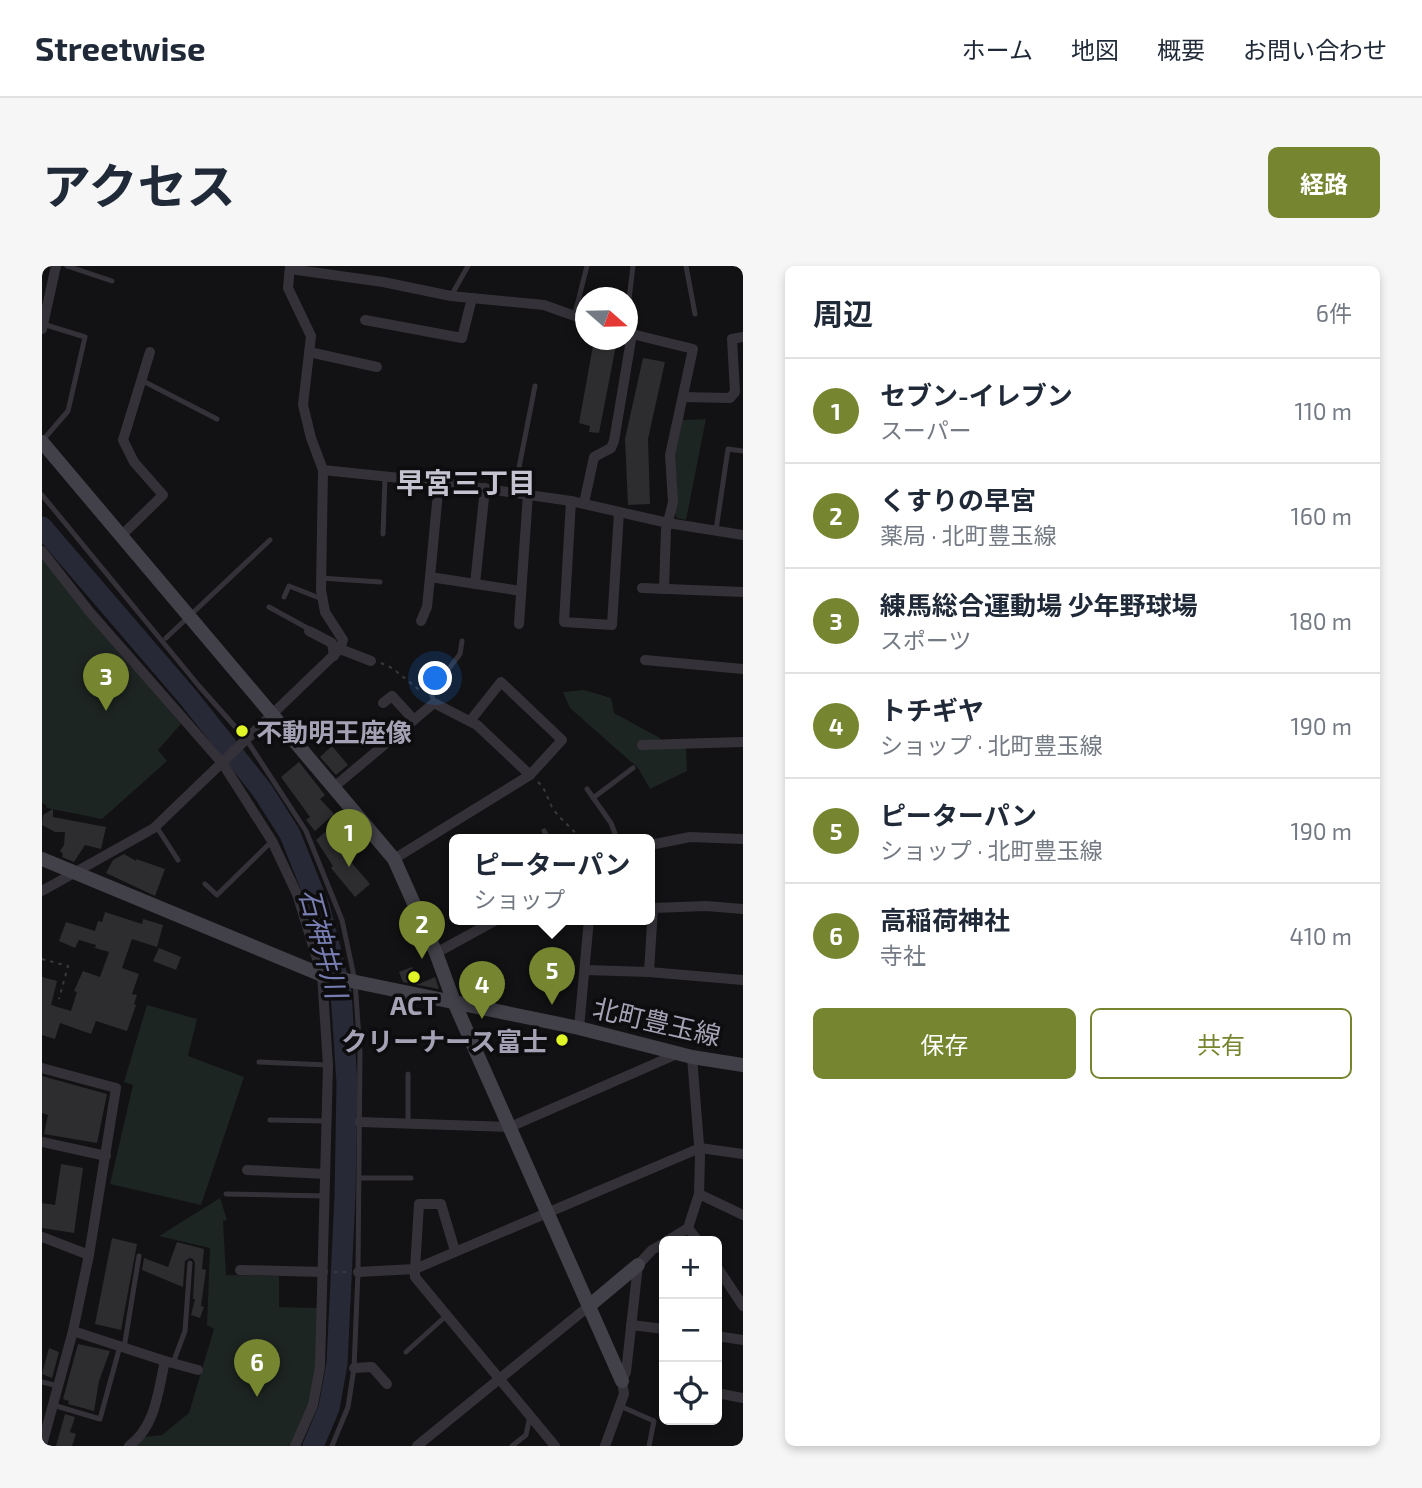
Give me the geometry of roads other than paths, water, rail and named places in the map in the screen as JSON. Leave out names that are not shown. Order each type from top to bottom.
[{"type":"street","points":[[43,326],[44,307],[55,266]]},
{"type":"street","points":[[42,891],[156,826],[337,652],[343,640],[330,623],[322,598],[320,578],[323,470],[303,405],[311,336],[288,288],[290,267],[451,296],[544,306],[575,317]]},
{"type":"street","points":[[365,320],[463,338],[472,298]]},
{"type":"street","points":[[638,335],[693,349],[670,455],[673,502],[667,523],[664,589]]},
{"type":"street","points":[[682,397],[730,398],[735,392],[732,340],[743,337]]},
{"type":"street","points":[[584,503],[594,457],[611,448],[614,441],[627,350]]},
{"type":"street","points":[[121,536],[163,495],[134,462],[123,440],[150,352]]},
{"type":"street","points":[[309,352],[377,367]]},
{"type":"street","points":[[42,442],[394,859],[436,953],[454,1003],[622,1381],[624,1394],[605,1446]]},
{"type":"street","points":[[323,470],[571,500],[667,523],[743,535]]},
{"type":"street","points":[[421,621],[427,607],[439,482]]},
{"type":"street","points":[[475,584],[485,488]]},
{"type":"street","points":[[519,624],[528,494]]},
{"type":"street","points":[[571,500],[564,622],[612,625],[619,512]]},
{"type":"street","points":[[42,551],[89,611],[225,762],[272,841],[297,894],[322,975],[328,1065],[318,1385],[313,1405],[295,1446]]},
{"type":"street","points":[[430,577],[521,591]]},
{"type":"street","points":[[642,588],[743,592]]},
{"type":"street","points":[[309,631],[332,643],[337,652],[371,661]]},
{"type":"street","points":[[645,660],[743,669]]},
{"type":"street","points":[[394,859],[530,775],[562,740],[501,682],[470,721]]},
{"type":"street","points":[[383,704],[392,696],[414,720]]},
{"type":"street","points":[[334,787],[414,720],[433,700],[477,725],[530,775]]},
{"type":"street","points":[[642,746],[743,742]]},
{"type":"street","points":[[655,844],[690,837],[743,839]]},
{"type":"street","points":[[42,859],[322,975]]},
{"type":"street","points":[[655,908],[706,906],[743,909]]},
{"type":"street","points":[[436,953],[487,925]]},
{"type":"street","points":[[579,1028],[589,925]]},
{"type":"street","points":[[649,972],[652,925]]},
{"type":"street","points":[[585,970],[743,980]]},
{"type":"street","name":"北町豊玉線","points":[[322,975],[579,1028],[692,1058],[743,1065]]},
{"type":"street","points":[[360,1122],[510,1128],[677,1054]]},
{"type":"street","points":[[675,1236],[688,1228],[699,1194],[700,1148],[692,1058]]},
{"type":"street","points":[[42,1068],[116,1088],[89,1255],[73,1331],[42,1445]]},
{"type":"street","points":[[42,1142],[106,1156]]},
{"type":"street","points":[[358,1272],[415,1269],[700,1148],[743,1154]]},
{"type":"street","points":[[247,1170],[325,1174]]},
{"type":"street","points":[[699,1194],[743,1215]]},
{"type":"street","points":[[455,1251],[441,1204],[419,1204],[415,1277],[555,1446]]},
{"type":"street","points":[[688,1228],[694,1236]]},
{"type":"street","points":[[42,1237],[89,1255]]},
{"type":"street","points":[[417,1446],[659,1246]]},
{"type":"street","points":[[622,1381],[626,1372],[638,1265]]},
{"type":"street","points":[[240,1270],[323,1272]]},
{"type":"street","points":[[722,1274],[743,1306]]},
{"type":"street","points":[[631,1325],[659,1328]]},
{"type":"street","points":[[73,1331],[198,1370]]},
{"type":"street","points":[[722,1337],[743,1340]]},
{"type":"street","points":[[129,1446],[138,1439],[151,1420],[169,1362]]},
{"type":"street","points":[[354,1368],[372,1367],[387,1384]]},
{"type":"street","points":[[722,1394],[743,1398]]},
{"type":"lane","points":[[67,266],[112,281]]},
{"type":"lane","points":[[451,296],[468,266]]},
{"type":"lane","points":[[584,287],[587,266]]},
{"type":"lane","points":[[630,287],[633,266]]},
{"type":"lane","points":[[686,266],[695,314]]},
{"type":"lane","points":[[42,442],[68,411],[85,337],[43,326]]},
{"type":"lane","points":[[141,380],[216,419]]},
{"type":"lane","points":[[514,494],[535,386]]},
{"type":"lane","points":[[716,530],[728,449],[743,451]]},
{"type":"lane","points":[[383,534],[385,478]]},
{"type":"lane","points":[[42,495],[244,741],[306,831],[342,920],[355,981],[360,1053],[358,1272],[354,1368],[348,1407],[332,1446]]},
{"type":"lane","points":[[166,638],[270,540]]},
{"type":"lane","points":[[320,578],[380,582]]},
{"type":"lane","points":[[284,597],[289,586],[322,598]]},
{"type":"lane","points":[[269,607],[309,628],[309,631]]},
{"type":"lane","points":[[433,700],[431,692],[460,654],[462,641]]},
{"type":"lane","points":[[593,798],[634,768]]},
{"type":"lane","points":[[587,789],[611,823],[615,834]]},
{"type":"lane","points":[[156,826],[178,860]]},
{"type":"lane","points":[[205,884],[217,895],[272,841]]},
{"type":"lane","points":[[260,1062],[328,1065]]},
{"type":"lane","points":[[408,1074],[408,1124]]},
{"type":"lane","points":[[270,1120],[327,1122]]},
{"type":"lane","points":[[359,1178],[411,1178]]},
{"type":"lane","points":[[226,1194],[325,1196]]},
{"type":"lane","points":[[53,1405],[100,1419],[122,1347],[139,1256]]},
{"type":"lane","points":[[169,1362],[184,1331],[190,1263]]},
{"type":"lane","points":[[406,1352],[446,1316]]},
{"type":"lane","points":[[42,1382],[58,1386]]},
{"type":"lane","points":[[620,1406],[654,1421],[649,1446]]},
{"type":"lane","points":[[512,1446],[526,1435],[530,1416]]},
{"type":"waterway","name":"石神井川","points":[[42,527],[188,697],[262,790],[290,834],[320,909],[341,992],[347,1083],[337,1364],[329,1408],[313,1446]]},
{"type":"place","name":"練馬総合運動場 少年野球場","points":[[106,711]]},
{"type":"place","name":"不動明王座像","points":[[242,731]]},
{"type":"place","name":"セブン-イレブン","points":[[349,867]]},
{"type":"place","name":"くすりの早宮","points":[[422,959]]},
{"type":"place","name":"ACT","points":[[414,977]]},
{"type":"place","name":"ピーターパン","points":[[552,1005]]},
{"type":"place","name":"トチギヤ","points":[[482,1019]]},
{"type":"place","name":"クリーナース富士","points":[[562,1040]]},
{"type":"place","name":"高稲荷神社","points":[[257,1397]]},
{"type":"district","name":"早宮三丁目","points":[[466,482]]}]
